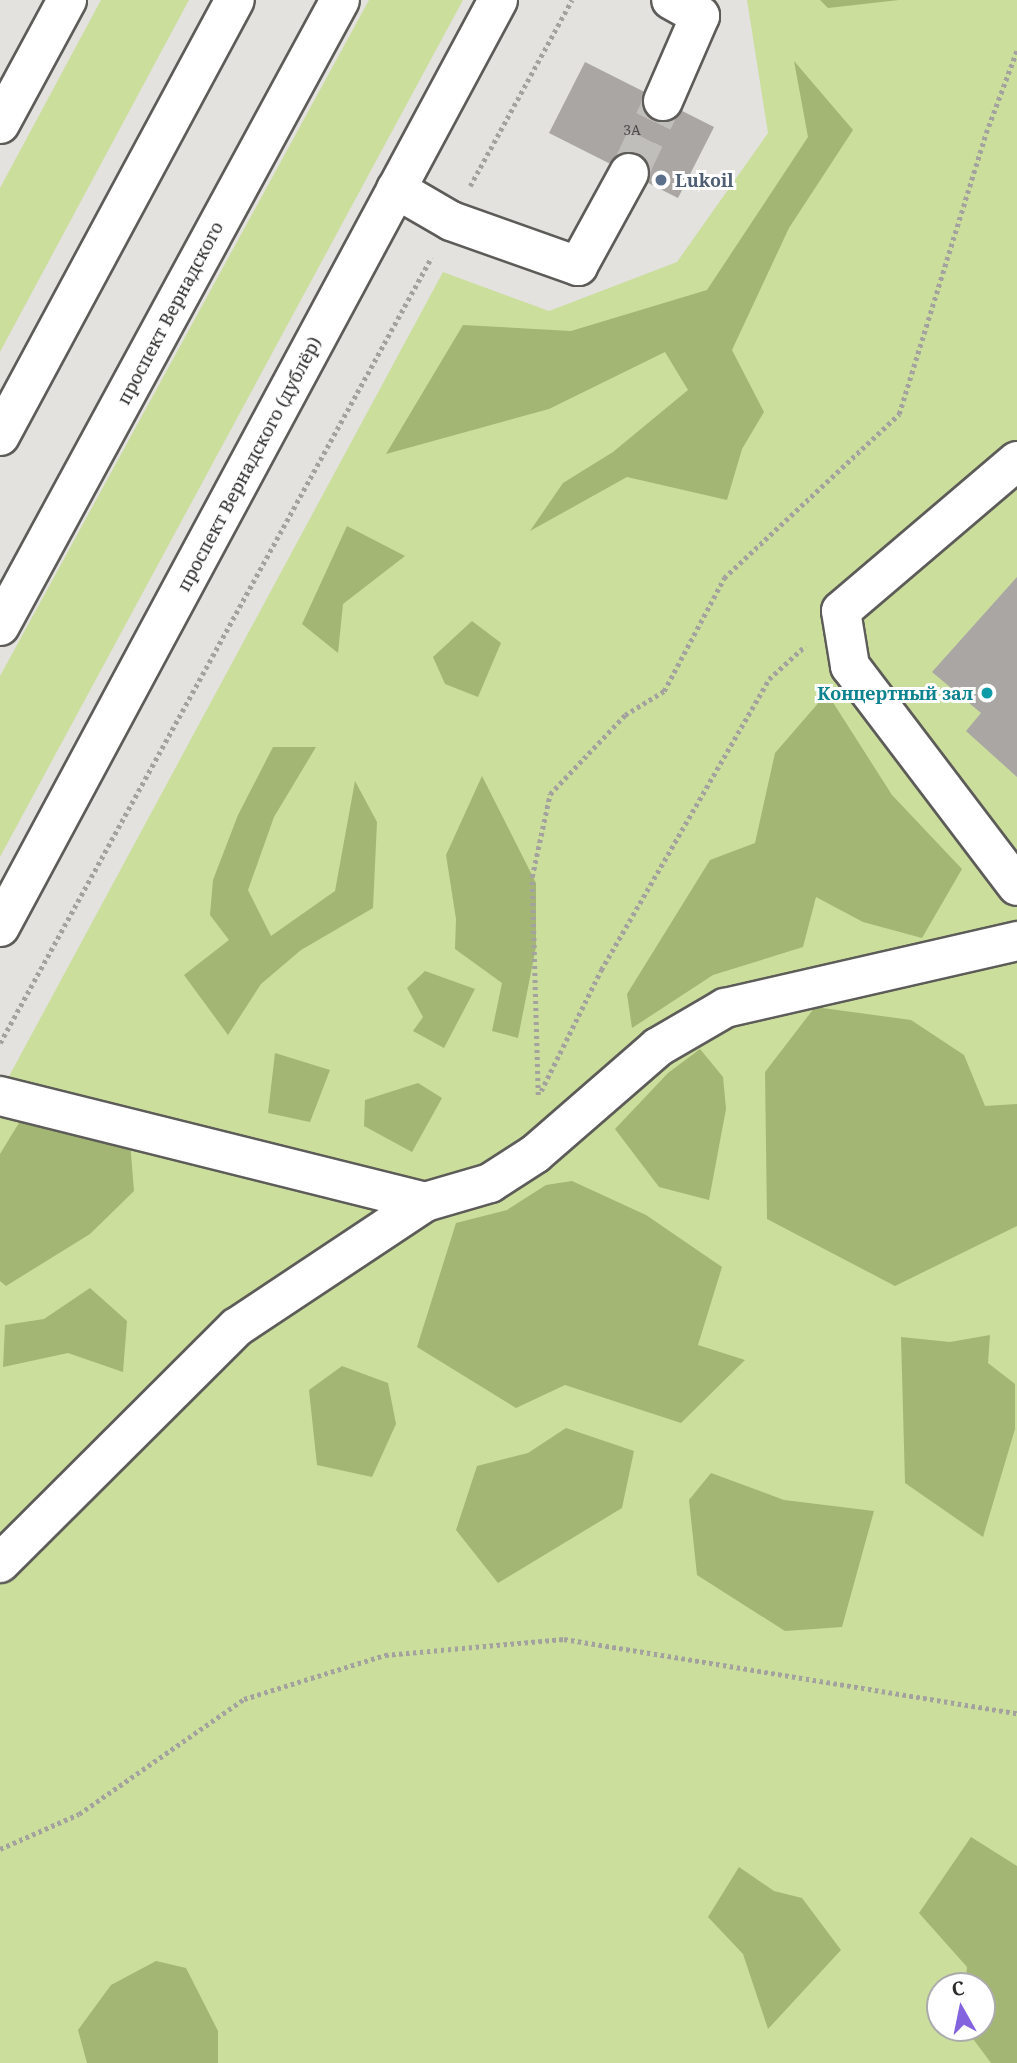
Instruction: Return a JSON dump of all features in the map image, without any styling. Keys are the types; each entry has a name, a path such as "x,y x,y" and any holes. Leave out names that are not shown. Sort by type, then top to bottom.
{"main road":[{"path":"0,124 67,0"},
{"path":"0,436 235,0"},
{"name":"проспект Вернадского","path":"0,626 340,0"},
{"name":"проспект Вернадского (дублёр)","path":"0,928 498,0"},
{"path":"663,101 701,16 671,0"},
{"path":"396,189 451,221 578,266 629,173"},
{"path":"1017,461 841,611 850,666 1017,887"},
{"path":"0,1563 237,1327 425,1202 491,1183 535,1154 658,1046 725,1008 1017,941"},
{"path":"0,1096 425,1202"}],"path":[{"path":"0,1043 572,0"},
{"path":"538,1096 532,877 550,794 625,715 664,691 724,578 899,414 986,134 1017,50"},
{"path":"532,1107 601,970 769,679 841,611"},
{"path":"0,1849 79,1814 244,1699 385,1655 564,1639 1017,1713"}],"green space":[{"path":"101,0 189,0 0,352 0,188"},
{"path":"369,0 463,0 0,857 0,676"},
{"path":"747,0 1017,0 1017,2063 0,2063 0,1093 443,272 549,311 677,262 768,133"},
{"path":"820,0 899,0 828,8"},
{"path":"794,61 853,130 789,228 732,350 764,412 742,449 727,500 627,477 530,531 563,483 613,452 688,390 665,352 549,409 386,454 463,325 571,331 707,290 808,137"},
{"path":"347,526 405,556 343,604 338,653 302,624"},
{"path":"472,621 501,643 478,697 445,684 433,657"},
{"path":"827,693 892,795 962,869 922,938 863,922 816,897 803,947 713,975 632,1028 627,994 710,860 755,843 775,753"},
{"path":"273,747 316,747 274,817 248,890 271,936 335,891 355,781 377,822 373,908 301,950 261,984 228,1035 184,975 229,940 210,915 213,880 238,815"},
{"path":"482,776 536,883 536,947 518,1038 492,1031 502,983 455,949 456,919 446,855"},
{"path":"425,971 475,989 444,1048 413,1031 423,1017 407,988"},
{"path":"815,1007 911,1020 964,1055 985,1106 1017,1104 1017,1226 895,1286 767,1219 765,1072"},
{"path":"700,1049 723,1077 726,1109 709,1200 659,1187 615,1129 668,1073"},
{"path":"275,1053 330,1070 310,1122 268,1113"},
{"path":"418,1083 442,1098 412,1152 364,1126 365,1100"},
{"path":"22,1118 129,1130 134,1191 90,1234 6,1286 0,1281 0,1154"},
{"path":"572,1181 646,1215 722,1267 698,1345 745,1360 681,1423 565,1385 516,1408 417,1347 456,1223 507,1210 546,1185"},
{"path":"90,1288 127,1321 123,1372 68,1353 3,1367 5,1325 44,1319"},
{"path":"990,1335 988,1363 1015,1384 1015,1429 983,1537 905,1483 901,1337 950,1342"},
{"path":"342,1366 388,1383 396,1424 372,1477 317,1465 309,1390"},
{"path":"566,1428 634,1451 622,1508 498,1583 456,1530 477,1466 528,1453"},
{"path":"711,1473 784,1500 874,1511 842,1627 785,1631 697,1575 689,1500"},
{"path":"971,1837 1017,1866 1017,2063 991,2063 975,2042 996,2042 996,1972 966,1972 967,1967 919,1913"},
{"path":"739,1867 774,1891 802,1898 841,1950 768,2029 743,1954 708,1917"},
{"path":"156,1961 186,1968 218,2031 218,2063 87,2063 78,2030 111,1985"}],"building":[{"path":"585,62 714,127 678,198 549,133"},
{"name":"Концертный зал","path":"1017,577 1017,777 966,731 981,713 932,672"}],"tunnel":[{"path":"629,173 663,101"}],"place":[{"name":"Lukoil","path":"661,180"},
{"name":"Концертный зал","path":"987,693"}]}
